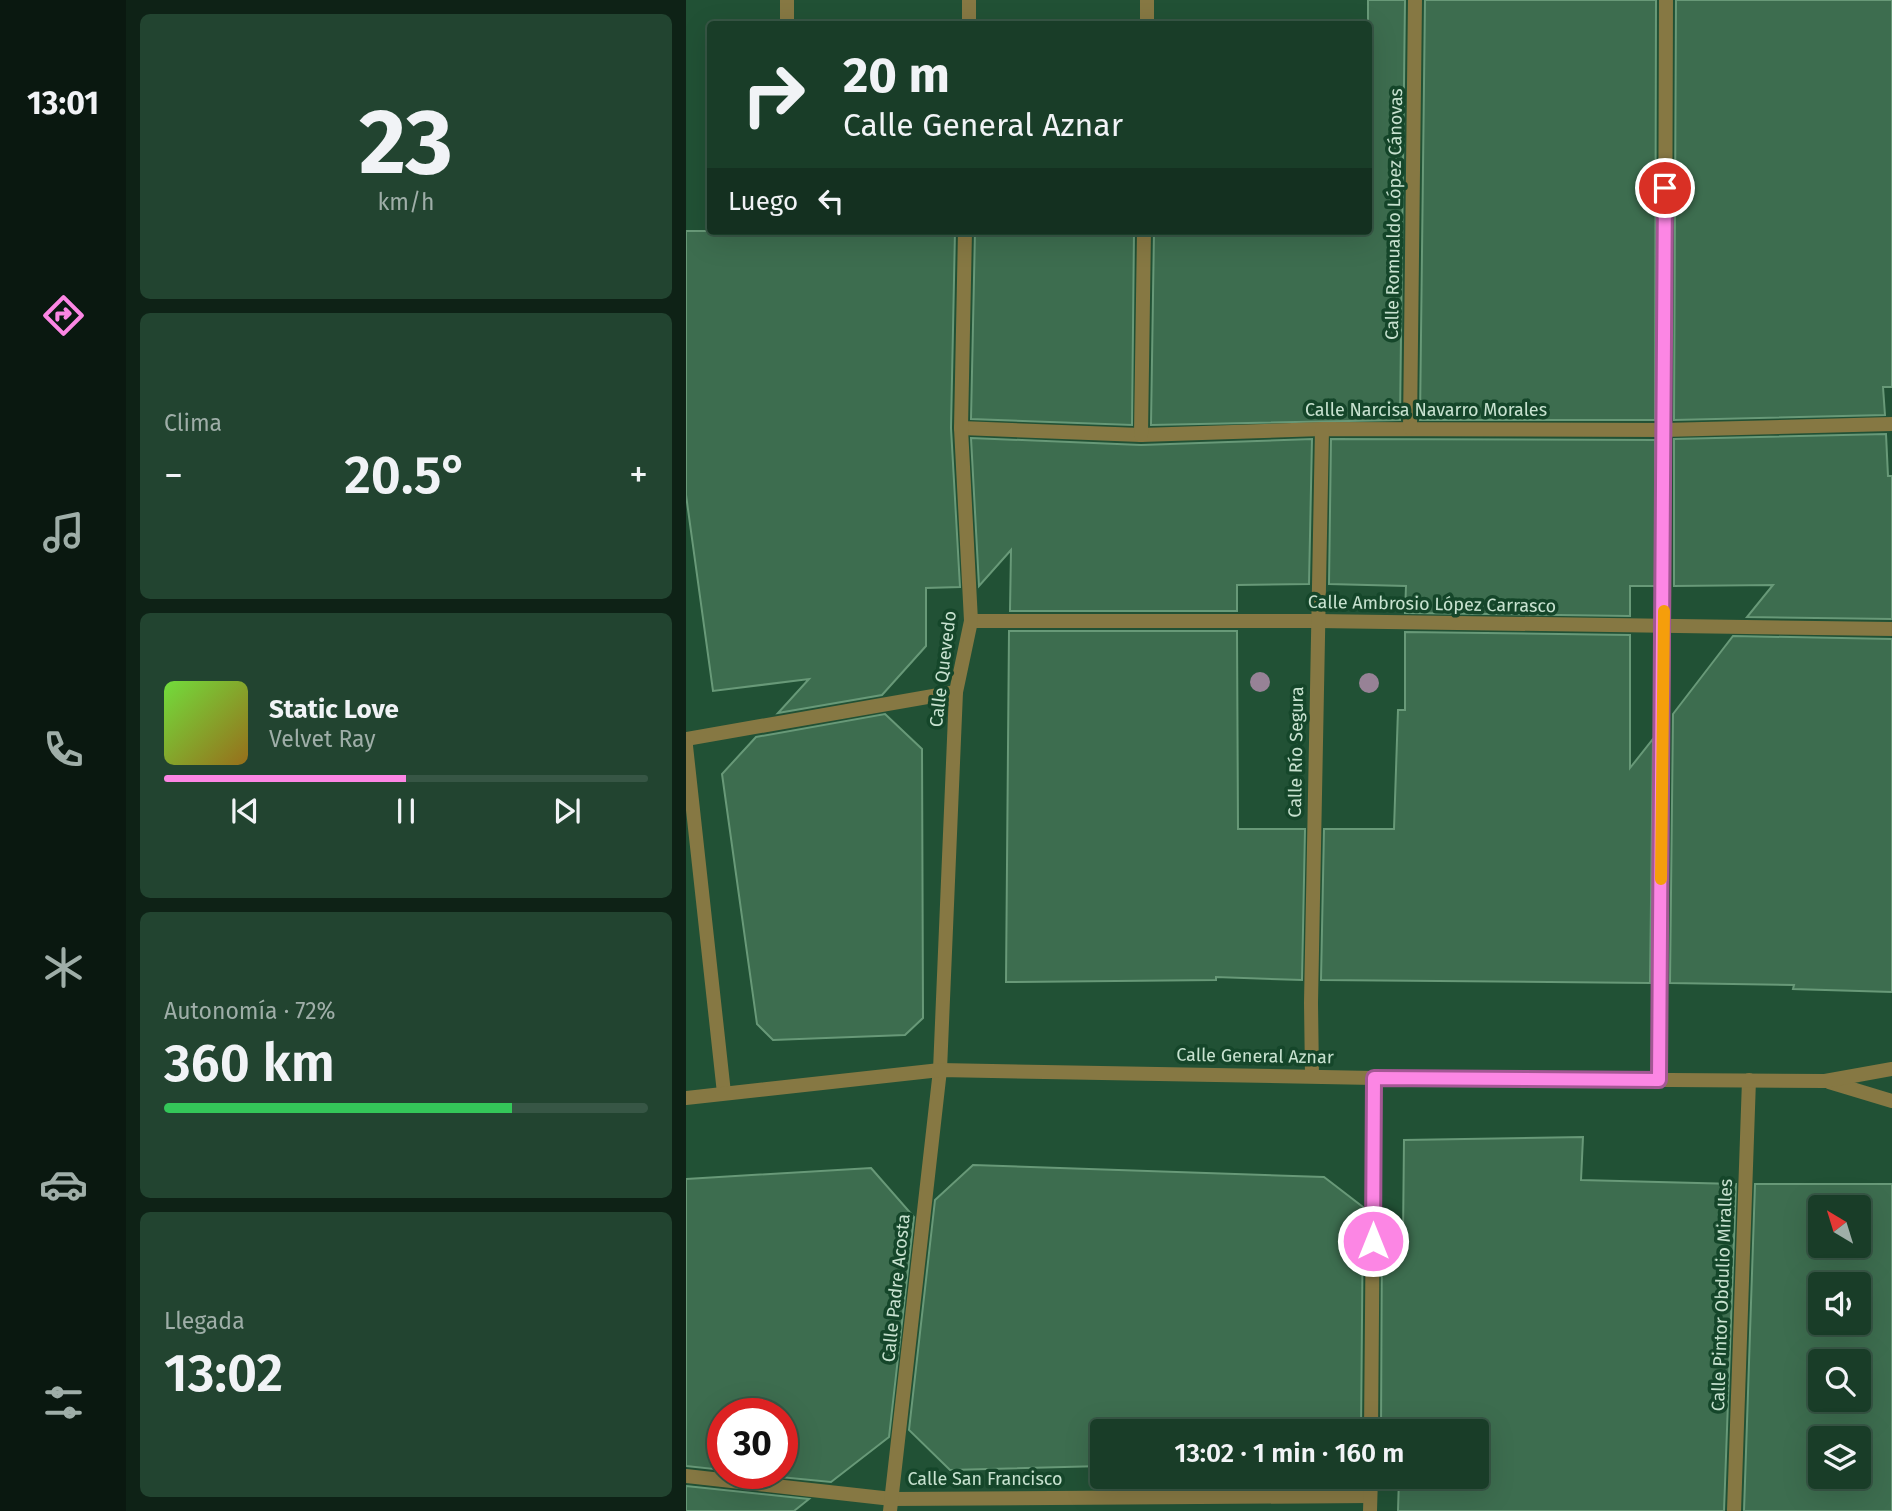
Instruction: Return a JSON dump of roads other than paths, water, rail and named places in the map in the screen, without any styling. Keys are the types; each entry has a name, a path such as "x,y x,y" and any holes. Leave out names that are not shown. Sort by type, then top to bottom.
{"street":[{"path":"787,0 787,21"},
{"path":"969,0 969,21"},
{"path":"1147,0 1147,21"},
{"name":"Calle Romualdo López Cánovas","path":"1410,428 1415,0"},
{"path":"1659,1080 1666,0"},
{"name":"Calle Quevedo","path":"940,1070 956,692 971,621 961,428 965,235"},
{"path":"1141,435 1144,235"},
{"name":"Calle Narcisa Navarro Morales","path":"961,428 1141,435 1322,429 1664,430 1892,424"},
{"name":"Calle Río Segura","path":"1312,1076 1311,1003 1322,429"},
{"name":"Calle Ambrosio López Carrasco","path":"971,621 1318,621 1892,629"},
{"path":"686,739 956,692"},
{"path":"686,746 724,1093"},
{"name":"Calle General Aznar","path":"686,1098 940,1070 1374,1078 1825,1081 1892,1069"},
{"name":"Calle Padre Acosta","path":"891,1505 940,1070"},
{"path":"1371,1419 1374,1078"},
{"name":"Calle Pintor Obdulio Miralles","path":"1734,1511 1749,1080"},
{"name":"Calle General Aznar","path":"1825,1081 1892,1101"},
{"name":"Calle San Francisco","path":"686,1476 891,1505 1370,1496"},
{"path":"1370,1489 1370,1511"}]}
